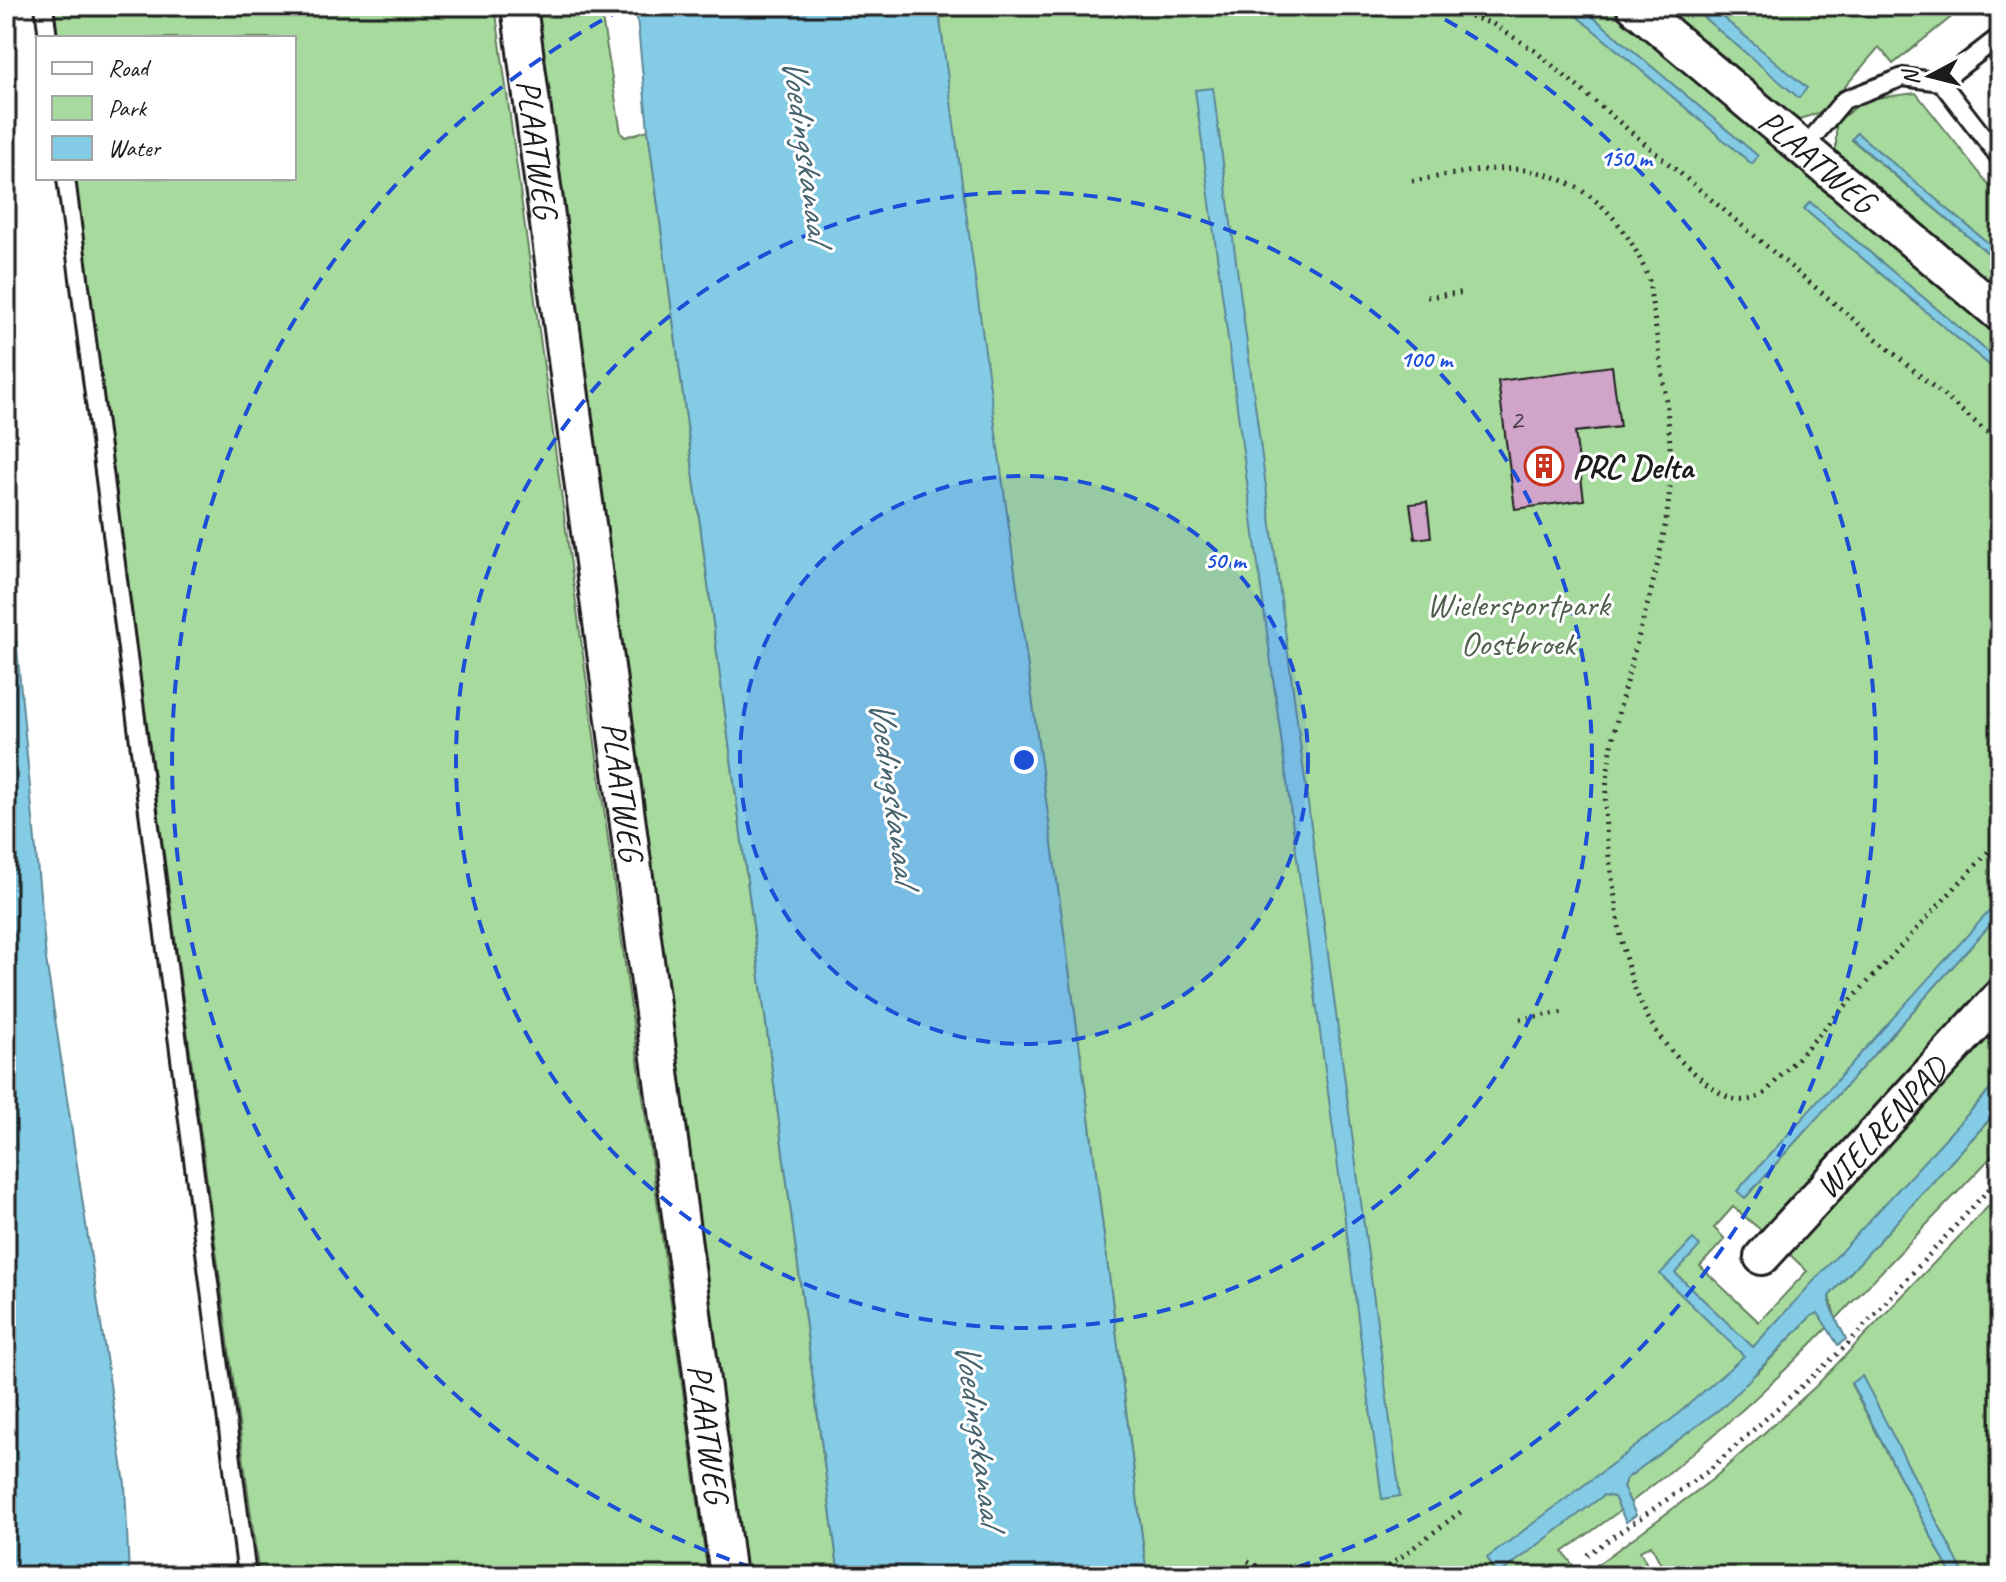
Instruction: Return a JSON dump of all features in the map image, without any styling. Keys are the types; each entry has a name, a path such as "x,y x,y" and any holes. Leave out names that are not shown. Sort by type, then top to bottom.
{"street":[{"name":"PLAATWEG","path":"519,6 728,1576"},
{"name":"PLAATWEG","path":"1634,6 2000,314"},
{"name":"WIELRENPAD","path":"1762,1257 2000,997"}],"lane":[{"path":"44,6 48,36"},
{"path":"1941,82 2000,36"},
{"path":"1803,149 1844,100 1903,77 1941,82 2000,158"},
{"path":"66,180 247,1576"}],"path":[{"path":"1440,6 1493,24 1535,51 2000,443"},
{"path":"1412,181 1497,169 1555,176 1587,192 1609,210 1640,255 1649,281 1669,450 1669,494 1611,747 1605,821 1628,975 1656,1031 1680,1061 1728,1098 1745,1102 1765,1093 2000,839"},
{"path":"1427,297 1466,292"},
{"path":"1520,1019 1564,1012"},
{"path":"1587,1555 1708,1471 1845,1347 2000,1177"},
{"path":"1376,1576 1463,1510"},
{"path":"1248,1561 1274,1576"}],"green space":[{"path":"52,6 495,6 708,1576 259,1576 75,180 296,180 296,36 56,36"},
{"path":"534,6 600,6 621,133 625,137 648,130 839,1576 745,1576"},
{"name":"Wielersportpark Oostbroek","path":"947,6 1565,6 1752,163 1757,156 1580,6 1615,6 2000,332 2000,362 1810,202 1804,209 2000,374 2000,906 1745,1198 2000,914 2000,978 1767,1235 1733,1207 1714,1228 1725,1239 1700,1266 1759,1322 1807,1271 1785,1250 2000,1012 2000,1079 1753,1348 1674,1272 1666,1280 1745,1356 1604,1495 1614,1497 1621,1510 1563,1552 1581,1576 1147,1576 1086,1094 953,136 940,18 949,16"},
{"path":"1653,6 1690,6 1799,97 1806,88 1709,6 1965,6 1893,64 1879,47 1824,111 1791,122"},
{"path":"1916,93 2000,199 2000,253 1857,133 1852,140 2000,263 2000,299 1836,160 1836,122 1867,99"},
{"path":"2000,1108 2000,1148 1836,1319 1829,1296"},
{"path":"2000,1194 2000,1576 1965,1576 1862,1377 1851,1384 1952,1576 1667,1576 1651,1545 1640,1551 1653,1576 1582,1576 1713,1479 1815,1387"},
{"path":"1818,1313 1828,1327 1805,1351 1708,1440 1630,1503 1623,1487 1626,1479 1759,1371 1811,1316"}],"water":[{"name":"Voedingskanaal","path":"636,6 938,6 1086,1094 1147,1576 839,1576 648,130"},
{"path":"1565,6 1580,6 1758,156 1752,164"},
{"path":"1690,6 1709,6 1807,88 1799,98"},
{"path":"1213,88 1400,1496 1382,1499 1195,90"},
{"path":"1857,133 2000,253 2000,263 1852,139"},
{"path":"1810,202 2000,362 2000,374 1804,209"},
{"path":"6,531 46,959 125,1484 129,1576 6,1576"},
{"path":"2000,899 2000,914 1745,1198 1737,1191"},
{"path":"2000,1079 2000,1108 1829,1296 1830,1306 1846,1339 1838,1345 1818,1313 1811,1316 1725,1405 1626,1479 1623,1487 1636,1515 1626,1522 1614,1497 1604,1495 1498,1575 1487,1558 1672,1419 1744,1356 1660,1274 1693,1239 1700,1246 1675,1273 1753,1347"},
{"path":"1862,1376 1965,1576 1952,1576 1851,1383"}],"building":[{"name":"PRC Delta","path":"1612,366 1620,427 1575,432 1584,500 1515,509 1498,381"},
{"path":"1427,502 1431,537 1415,539 1410,504"}],"place":[{"name":"PRC Delta","path":"1544,466"}]}
